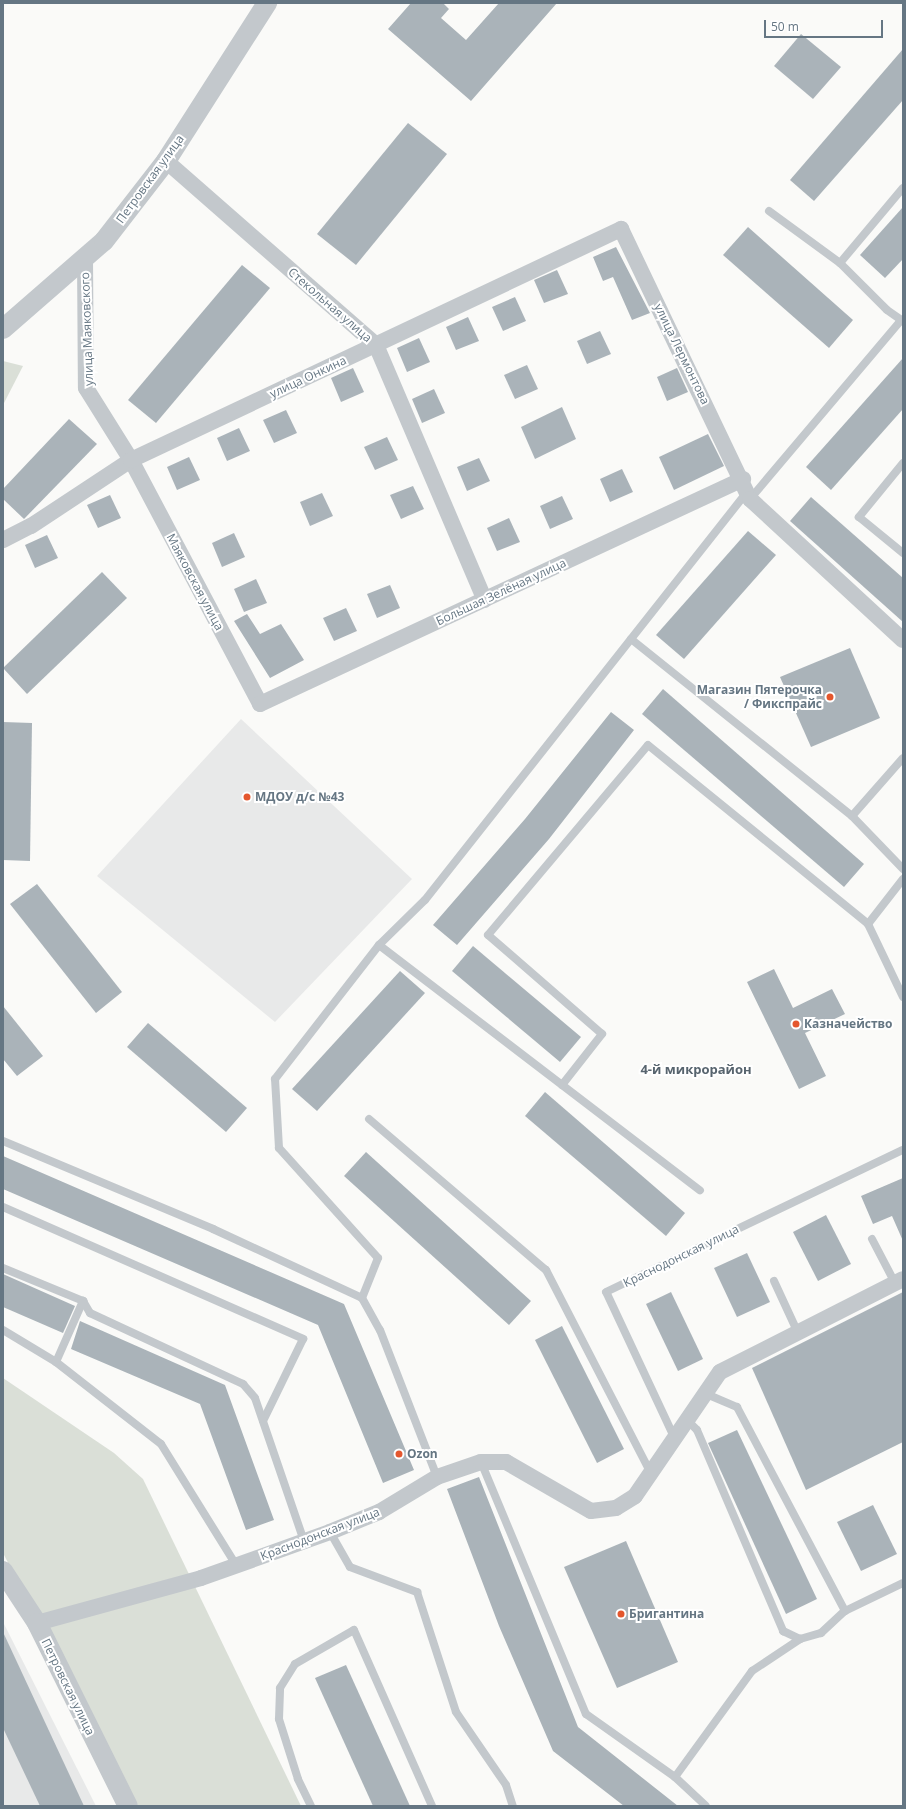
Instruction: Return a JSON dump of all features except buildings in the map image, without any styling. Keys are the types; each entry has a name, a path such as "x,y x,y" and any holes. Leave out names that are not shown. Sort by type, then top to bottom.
{"street":[{"name":"Петровская улица","path":"3,329 104,241 166,161 267,3"},
{"name":"Стекольная улица","path":"166,161 376,345 485,600"},
{"name":"улица Онкина","path":"3,540 31,526 131,460 621,229"},
{"name":"улица Лермонтова","path":"621,229 747,490"},
{"name":"улица Маяковского","path":"85,258 86,388 131,460"},
{"name":"Маяковская улица","path":"131,460 260,704"},
{"name":"Большая Зелёная улица","path":"260,704 485,600 747,490"},
{"path":"747,490 903,640"},
{"name":"Краснодонская улица","path":"37,1623 236,1565 330,1532 379,1512 437,1478 481,1462 506,1462 591,1511 616,1508 635,1496 675,1440 703,1392 720,1372 899,1281"},
{"name":"Петровская улица","path":"3,1571 37,1623 128,1806"}],"lane":[{"path":"840,263 903,188"},
{"path":"362,1298 378,1258 278,1148 275,1079 379,945 425,900 747,490 902,320 887,310 840,263 769,211"},
{"path":"903,463 859,517 903,553"},
{"path":"631,639 852,816 903,869"},
{"path":"562,1085 602,1034 488,935 648,745 868,924 903,997"},
{"path":"852,816 903,758"},
{"path":"868,924 903,879"},
{"path":"379,945 700,1190"},
{"path":"369,1119 546,1270 651,1474"},
{"path":"3,1141 212,1229 362,1298 380,1330 437,1478"},
{"name":"Краснодонская улица","path":"675,1440 606,1292 903,1150"},
{"path":"3,1207 303,1339 263,1422"},
{"path":"872,1239 899,1281"},
{"path":"3,1268 83,1301 90,1313 244,1384 255,1398 304,1541"},
{"path":"774,1281 798,1332"},
{"path":"56,1362 83,1301"},
{"path":"3,1330 56,1362 161,1444 236,1565"},
{"path":"703,1392 737,1407 845,1611"},
{"path":"687,1420 697,1430 783,1631 800,1639"},
{"path":"481,1462 586,1714 675,1777 706,1806"},
{"path":"330,1532 350,1567 417,1592 456,1712 506,1785 513,1806"},
{"path":"675,1777 752,1671 800,1639 821,1633 845,1611 903,1583"},
{"path":"311,1806 298,1779 279,1719 280,1688 295,1664 354,1630 432,1806"}],"shaded area":[{"path":"3,361 23,366 3,405"},
{"name":"МДОУ д/с №43","path":"241,719 412,879 275,1022 97,876"},
{"path":"3,1378 114,1453 143,1479 301,1806 133,1806 3,1553"},
{"path":"3,1622 96,1806 3,1806"}],"place":[{"name":"Магазин Пятерочка / Фикспрайс","path":"830,697"},
{"name":"МДОУ д/с №43","path":"247,797"},
{"name":"Казначейство","path":"796,1024"},
{"name":"Ozon","path":"399,1454"},
{"name":"Бригантина","path":"621,1614"}],"district":[{"name":"4-й микрорайон","path":"696,1069"}]}
